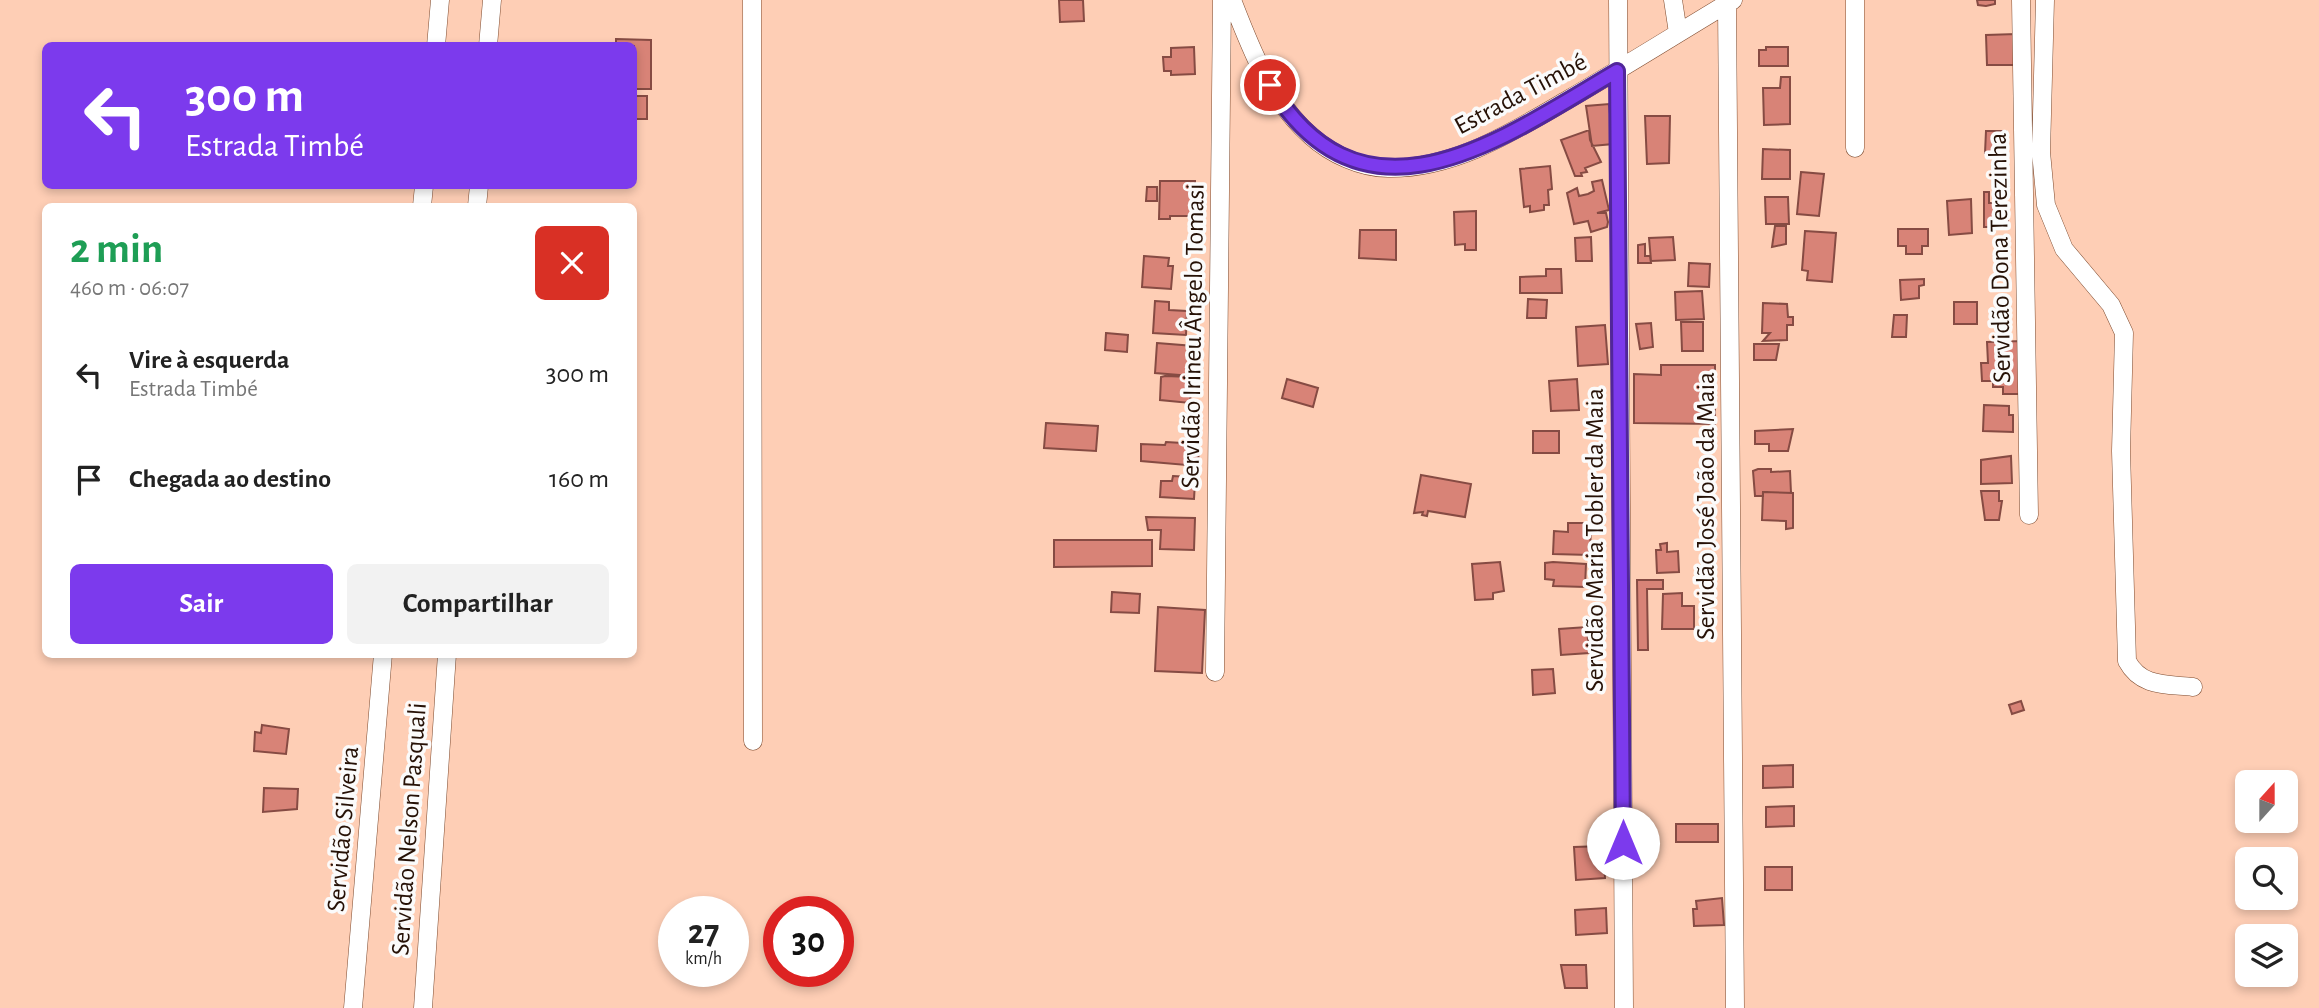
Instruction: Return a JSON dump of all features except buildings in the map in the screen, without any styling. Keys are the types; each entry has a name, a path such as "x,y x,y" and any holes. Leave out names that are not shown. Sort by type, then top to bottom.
{"street":[{"path":"436,42 440,0"},
{"path":"488,42 492,0"},
{"path":"752,0 754,741"},
{"name":"Servidão Irineu Ângelo Tomasi","path":"1215,672 1222,0"},
{"name":"Estrada Timbé","path":"1231,0 1258,66 1281,104 1311,137 1350,161 1387,168 1425,164 1474,151 1617,71 1730,2"},
{"name":"Servidão Maria Tobler da Maia","path":"1618,0 1624,1008"},
{"path":"1673,0 1678,33"},
{"path":"1855,0 1855,148"},
{"name":"Servidão Dona Terezinha","path":"2021,0 2029,515"},
{"path":"2045,0 2041,152 2046,205 2064,249 2111,305 2124,333 2120,451 2127,661 2134,675 2145,682 2193,687"},
{"name":"Servidão José João da Maia","path":"1730,2 1735,1008"},
{"name":"Servidão Silveira","path":"353,1008 383,658"},
{"name":"Servidão Nelson Pasquali","path":"423,1008 447,658"}],"route":[{"path":"1270,85 1281,104 1311,137 1350,161 1387,168 1425,164 1474,151 1617,71 1623,843"}]}
